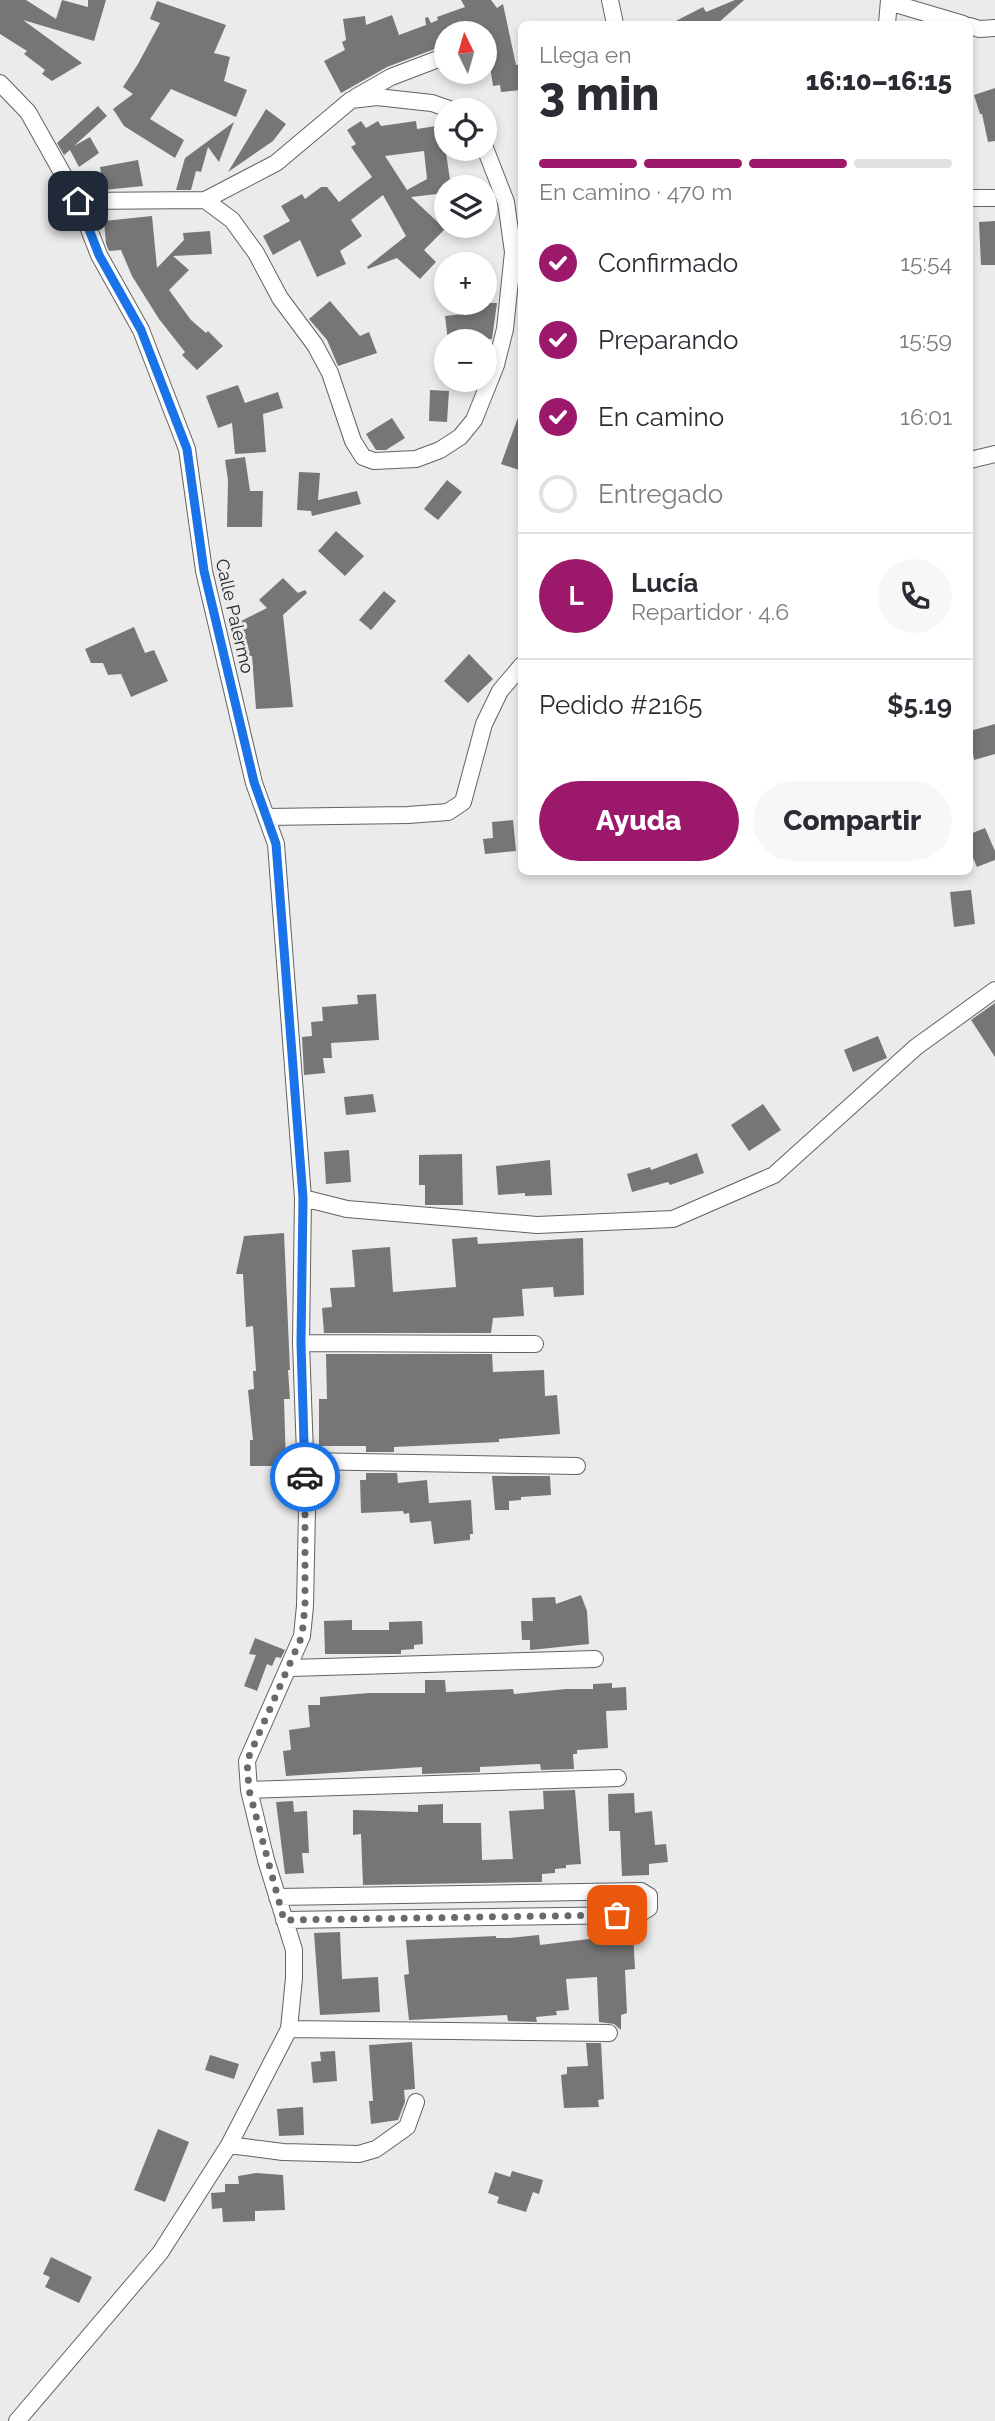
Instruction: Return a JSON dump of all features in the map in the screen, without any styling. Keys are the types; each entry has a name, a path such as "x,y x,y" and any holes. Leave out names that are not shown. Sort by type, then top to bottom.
{"street":[{"path":"610,0 614,21"},
{"path":"887,21 889,1 953,21"},
{"path":"973,26 995,28"},
{"path":"78,201 205,200 276,163 351,100 391,77 434,61"},
{"name":"Calle Palermo","path":"0,83 29,112 78,201 99,255 141,330 187,449 204,571 254,782 276,844 303,1198 301,1343 307,1510 305,1606 302,1636 247,1761 249,1790 294,1950 289,2029"},
{"path":"351,100 377,97 434,104"},
{"path":"205,200 232,220 256,253 280,298 315,345 334,383 353,441 363,457 374,461 416,459 440,450 460,437 474,420 496,365 505,328 513,253 506,202 490,161"},
{"path":"973,198 995,198"},
{"path":"973,459 995,454"},
{"path":"266,817 448,812 463,803 484,724 500,691 518,670"},
{"path":"303,1198 347,1209 537,1225 673,1219 774,1175 916,1047 995,990"},
{"path":"301,1343 535,1344"},
{"path":"304,1461 577,1466"},
{"path":"290,1668 594,1659"},
{"path":"249,1790 618,1778"},
{"path":"277,1897 640,1891 649,1896 649,1908 638,1915 284,1920"},
{"path":"549,1893 551,1915"},
{"path":"409,1895 410,1918"},
{"path":"486,1895 488,1917"},
{"path":"17,2421 160,2253 229,2145 289,2029 609,2033"},
{"path":"229,2145 284,2152 359,2154 376,2149 407,2127 416,2102"}],"building":[{"path":"0,0 26,0 56,19 62,0 88,7 88,0 106,0 94,41 23,20 82,63 52,81 42,74 45,70 24,54 27,51 0,34"},
{"path":"461,0 491,0 497,8 503,4 518,65 518,90 501,92 500,85 493,86 497,84 497,21 436,21 437,17 465,7"},
{"path":"735,0 744,0 720,21 676,21 703,7 706,12"},
{"path":"157,1 226,25 214,53 230,57 224,81 247,90 236,117 171,89 150,119 184,140 175,158 124,126 113,109 133,94 123,87 160,23 150,19"},
{"path":"392,15 399,35 426,25 425,18 428,17 431,23 434,22 434,49 387,67 341,93 324,61 345,50 342,42 346,40 343,19 365,16 366,25"},
{"path":"995,88 995,141 988,142 982,114 974,95"},
{"path":"98,106 107,116 74,146 90,137 99,153 79,167 70,150 64,155 57,143"},
{"path":"266,109 286,124 273,141 228,172"},
{"path":"361,121 366,128 378,121 381,126 416,121 417,129 434,126 434,161 447,161 449,175 434,175 434,194 411,197 434,219 436,238 424,250 434,260 434,264 420,279 397,258 368,269 367,267 406,236 383,195 351,220 362,236 340,251 346,264 317,277 300,240 273,255 263,236 290,221 281,206 302,194 305,199 321,187 327,187 339,202 372,177 351,147 356,144 347,130","holes":["424,151 427,179 407,190 385,156"]},
{"path":"234,122 219,162 208,147 201,172 196,171 191,190 176,190 185,158"},
{"path":"138,160 143,186 104,190 100,167"},
{"path":"152,216 157,268 184,240 183,233 210,231 212,254 173,256 189,270 169,290 191,320 206,333 208,331 223,346 197,370 182,355 185,352 159,319 132,276 121,250 109,251 106,244 104,221"},
{"path":"995,221 995,265 981,265 979,222"},
{"path":"330,301 360,336 369,332 377,353 338,366 327,340 309,319"},
{"path":"495,315 493,329 447,329 445,316"},
{"path":"238,385 245,403 278,392 283,408 263,414 266,452 235,454 232,423 218,428 206,396"},
{"path":"430,390 449,392 447,422 429,421"},
{"path":"518,417 518,470 501,464"},
{"path":"392,418 405,438 386,450 376,450 366,434"},
{"path":"245,457 250,491 263,491 262,527 227,527 228,480 225,460"},
{"path":"299,472 320,473 318,500 357,491 361,504 312,516 311,511 297,510"},
{"path":"447,480 462,492 438,520 424,509"},
{"path":"336,531 364,556 345,576 318,551"},
{"path":"283,578 298,593 305,590 307,593 283,615 293,707 256,709 252,656 246,656 241,621 267,608 259,600"},
{"path":"384,591 396,601 371,630 359,620"},
{"path":"134,627 145,653 154,650 168,681 131,697 121,674 108,675 103,663 91,663 85,649"},
{"path":"469,654 493,679 468,703 444,681"},
{"path":"995,724 995,754 974,760 973,730"},
{"path":"513,820 516,851 485,854 483,839 493,838 492,822"},
{"path":"985,828 995,851 995,860 977,867 973,858 973,833"},
{"path":"971,890 975,924 954,927 950,892"},
{"path":"376,994 379,1040 331,1043 332,1058 323,1058 325,1073 304,1075 302,1037 312,1036 311,1022 323,1021 322,1007 358,1004 357,995"},
{"path":"995,1003 995,1057 971,1020"},
{"path":"878,1036 887,1058 853,1072 844,1050"},
{"path":"373,1094 376,1112 346,1115 344,1097"},
{"path":"763,1104 781,1130 749,1151 731,1125"},
{"path":"349,1150 351,1182 326,1184 324,1152"},
{"path":"697,1153 704,1173 670,1185 668,1182 632,1192 627,1174 650,1167 651,1170"},
{"path":"462,1154 463,1205 425,1205 425,1185 419,1185 419,1155"},
{"path":"550,1160 552,1195 498,1195 496,1166"},
{"path":"284,1233 290,1370 290,1399 284,1399 286,1466 250,1466 250,1440 253,1440 248,1390 254,1389 253,1371 256,1371 253,1326 246,1327 243,1274 236,1274 244,1236"},
{"path":"477,1237 478,1244 583,1238 584,1295 554,1297 553,1287 522,1289 524,1316 493,1318 491,1333 324,1333 322,1308 332,1307 330,1288 355,1287 352,1250 390,1247 393,1292 456,1287 452,1239"},
{"path":"326,1354 492,1354 493,1372 544,1370 545,1396 557,1395 560,1434 499,1439 499,1442 394,1447 394,1452 366,1452 366,1446 319,1446 319,1399 327,1399"},
{"path":"366,1473 397,1473 398,1483 427,1480 429,1503 471,1500 473,1534 470,1534 470,1540 434,1544 431,1521 410,1523 409,1513 404,1514 403,1511 361,1513 360,1480 366,1480"},
{"path":"492,1476 550,1476 551,1495 521,1497 521,1500 509,1501 509,1510 495,1510"},
{"path":"581,1595 587,1611 589,1644 530,1650 530,1640 522,1640 521,1621 533,1621 532,1598 555,1597 556,1604"},
{"path":"352,1620 352,1630 389,1630 389,1622 422,1621 423,1644 414,1645 414,1649 401,1650 401,1654 325,1654 324,1621"},
{"path":"255,1638 285,1650 281,1658 276,1657 272,1666 267,1664 257,1691 244,1686 256,1655 249,1654"},
{"path":"425,1680 445,1680 446,1692 513,1689 514,1694 593,1689 593,1684 612,1683 612,1688 626,1687 627,1710 606,1711 608,1748 577,1750 577,1754 573,1754 574,1769 541,1770 540,1764 480,1767 480,1772 422,1774 422,1767 286,1776 283,1751 291,1750 289,1730 310,1727 308,1705 320,1705 320,1697 369,1693 425,1693"},
{"path":"575,1790 581,1864 566,1865 566,1868 555,1869 555,1873 542,1874 542,1882 363,1885 361,1834 353,1835 353,1810 418,1812 418,1805 443,1804 443,1823 481,1823 482,1860 513,1859 509,1811 544,1809 543,1791"},
{"path":"634,1793 635,1813 652,1811 655,1845 666,1844 668,1862 649,1864 649,1875 622,1876 620,1831 609,1831 608,1794"},
{"path":"293,1801 294,1812 307,1811 309,1853 302,1853 304,1873 285,1874 276,1802"},
{"path":"340,1932 342,1979 378,1977 380,2012 320,2015 314,1933"},
{"path":"633,1932 635,1969 625,1970 627,2013 621,2015 621,2030 614,2024 599,2022 597,1977 566,1979 569,2010 556,2011 557,2015 536,2017 537,2022 508,2021 507,2015 409,2020 404,1975 409,1974 406,1940 539,1935 540,1945 589,1939 589,1936"},
{"path":"412,2042 415,2089 404,2090 405,2102 398,2120 371,2124 369,2101 373,2101 369,2045"},
{"path":"586,2043 601,2043 604,2099 598,2100 599,2107 564,2108 561,2075 567,2074 567,2067 588,2066"},
{"path":"335,2051 337,2081 313,2083 311,2062 321,2061 320,2052"},
{"path":"210,2055 239,2064 234,2079 205,2070"},
{"path":"303,2107 304,2135 279,2136 277,2109"},
{"path":"158,2129 189,2142 165,2202 134,2190"},
{"path":"512,2171 543,2180 539,2194 533,2192 526,2212 497,2203 499,2197 488,2193 495,2172 510,2177"},
{"path":"256,2173 283,2175 285,2210 255,2211 255,2221 223,2222 222,2208 212,2209 211,2193 225,2192 225,2184 239,2184 238,2176"},
{"path":"51,2257 92,2277 79,2303 45,2287 50,2277 43,2274"}],"way so far":[{"path":"305,1477 307,1510 302,1636 247,1761 249,1790 284,1920 617,1915"}],"route":[{"path":"78,201 99,255 141,330 187,449 204,571 254,782 276,844 303,1198 301,1343 305,1477"}]}
